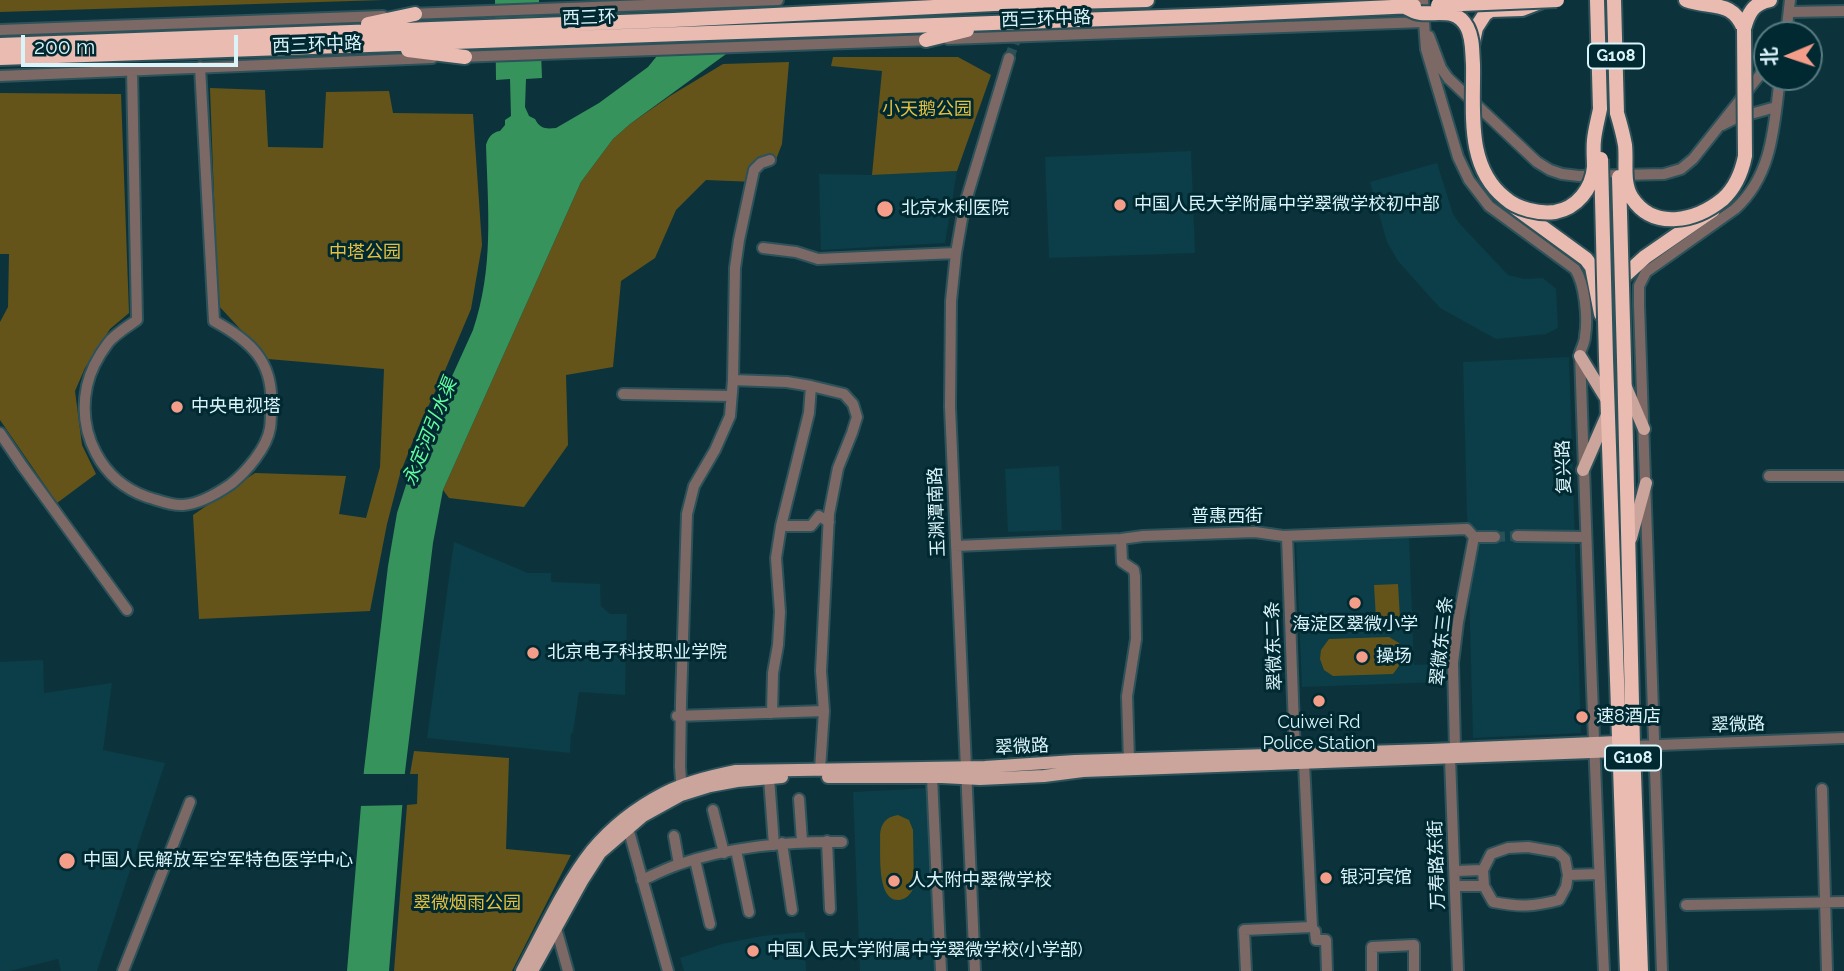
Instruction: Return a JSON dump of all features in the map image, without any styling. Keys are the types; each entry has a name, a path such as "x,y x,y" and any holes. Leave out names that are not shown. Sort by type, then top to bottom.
{"highway":[{"path":"956,0 994,5"},
{"name":"西三环","path":"544,39 777,8 1147,0"},
{"name":"西三环","path":"0,58 19,50 333,31 495,33 544,39 1219,15 1404,3 1557,0"},
{"name":"G108","path":"1597,0 1605,340 1623,746 1627,971"},
{"name":"G108","path":"1614,0 1629,545 1623,746 1641,971"},
{"path":"1686,0 1728,4 1737,11 1744,29"},
{"path":"1622,278 1645,257 1710,214 1740,174 1745,156 1744,29 1753,8 1760,2 1770,0"},
{"path":"1472,46 1480,20 1491,10 1522,9 1543,1"},
{"path":"1404,3 1418,13 1453,13 1467,26 1472,46 1475,138 1479,161 1494,188 1586,259 1592,267 1605,340"},
{"path":"333,31 415,14"},
{"path":"926,40 992,23"},
{"name":"西三环","path":"0,45 19,50 358,45 495,33"},
{"path":"358,45 465,57"},
{"path":"1513,205 1549,212 1564,209 1580,199 1594,170 1594,140 1600,109"},
{"path":"1617,113 1625,146 1627,185 1632,199 1644,211 1660,219 1680,220 1724,198"}],"main road":[{"path":"1580,356 1608,405 1583,470"},
{"path":"1625,383 1644,429"},
{"path":"1629,545 1646,483"},
{"name":"翠微路","path":"532,971 600,853 680,789 708,777 736,771 820,768 1044,776 1083,771 1300,759 1623,746"},
{"name":"翠微路","path":"522,971 574,876 593,850 615,826 664,793 769,778 932,777 1129,760 1300,759"}],"street":[{"path":"1367,0 1368,24"},
{"path":"1423,0 1424,22 1436,58 1448,78 1538,162 1562,174 1579,176 1674,173 1687,165 1753,84"},
{"path":"1787,21 1790,0"},
{"path":"1404,3 1405,23"},
{"name":"西三环中路","path":"0,76 465,57 495,33 543,9 687,4 777,8"},
{"path":"1789,12 1839,7"},
{"name":"西三环中路","path":"0,30 415,14 495,33 635,50 1424,22"},
{"name":"复兴路","path":"1424,22 1426,49 1458,157 1469,180 1489,205 1570,264 1581,277 1585,337 1580,356 1585,537 1604,971"},
{"name":"玉渊潭南路","path":"975,971 950,407 951,301 964,207 1009,58"},
{"path":"132,70 137,320 109,341 87,384 85,408 95,454 115,480 134,492 163,502 183,505 215,495 242,475 256,459 270,431 272,397 267,369 253,348 237,333 214,321 200,67"},
{"path":"1662,971 1639,294 1646,272 1735,209 1757,184 1769,150 1778,91"},
{"path":"1720,126 1736,118 1776,107"},
{"path":"680,789 678,716 687,514 694,486 715,450 730,416 735,268 739,240 754,170 761,163 770,160"},
{"path":"762,247 796,252 817,259 956,253"},
{"path":"733,380 788,382 844,394 853,404 857,417 838,468 829,522 821,671 824,711 820,768"},
{"path":"772,713 773,673 780,612 776,558 780,526 809,413 811,386"},
{"path":"623,394 730,401"},
{"path":"0,433 127,610"},
{"path":"1769,476 1844,476"},
{"path":"780,526 811,526 819,516 829,522"},
{"name":"普惠西街","path":"956,546 1255,532 1287,536 1467,529 1474,537 1495,537"},
{"name":"翠微东二条","path":"1246,971 1244,930 1312,927 1287,536"},
{"path":"1517,536 1585,537"},
{"name":"翠微东三条","path":"1452,753 1453,663 1474,537"},
{"path":"1121,539 1122,562 1134,570 1135,576 1136,639 1127,696 1129,760"},
{"path":"678,716 824,711"},
{"name":"翠微路","path":"1623,746 1844,738"},
{"name":"万寿路东街","path":"1452,753 1458,971"},
{"path":"932,777 941,971"},
{"path":"769,778 778,844 792,910"},
{"path":"1822,789 1827,971"},
{"path":"799,799 802,841"},
{"path":"123,971 190,802"},
{"path":"713,810 724,853"},
{"path":"628,828 668,971"},
{"path":"674,836 679,864"},
{"path":"642,880 679,864 736,850 802,841 842,842"},
{"path":"827,841 830,909"},
{"path":"1528,847 1557,852 1565,859 1568,875 1566,887 1559,900 1516,907 1493,902 1484,886 1483,870 1491,854 1508,848 1528,847"},
{"path":"736,850 749,912"},
{"path":"695,860 710,924"},
{"path":"1455,871 1483,870"},
{"path":"1568,875 1600,874"},
{"path":"1455,886 1484,886"},
{"path":"1686,905 1844,902"},
{"path":"556,928 568,971"},
{"path":"1315,931 1315,940 1325,940 1327,971"},
{"path":"1372,971 1371,947 1414,945 1414,971"}],"shaded area":[{"name":"中国人民大学附属中学翠微学校初中部","path":"1191,151 1195,253 1049,258 1045,157"},
{"path":"1437,163 1453,214 1508,275 1524,279 1543,278 1556,289 1558,328 1546,334 1496,339 1440,308 1398,261 1387,242 1370,182"},
{"name":"北京水利医院","path":"957,171 945,243 821,250 819,174 872,175"},
{"path":"1569,357 1581,733 1473,738 1463,362"},
{"path":"1059,466 1062,530 1008,532 1005,469"},
{"name":"海淀区翠微小学","path":"1409,537 1414,665 1439,664 1440,682 1302,687 1296,541"},
{"name":"北京电子科技职业学院","path":"454,542 528,573 551,573 553,582 600,584 601,606 610,614 627,614 625,695 579,692 570,753 427,738"},
{"name":"中国人民解放军空军特色医学中心","path":"43,660 44,693 112,683 103,750 165,763 97,971 61,971 58,959 0,971 0,662"},
{"name":"人大附中翠微学校","path":"928,788 935,971 860,971 853,792"},
{"name":"中国人民大学附属中学翠微学校(小学部)","path":"805,932 806,971 684,971 680,958 722,944 762,936"}],"green space":[{"path":"0,0 384,0 0,12"},
{"name":"小天鹅公园","path":"833,57 958,57 991,75 957,171 872,175 882,71 831,66"},
{"path":"789,62 782,144 775,162 760,168 756,182 706,180 676,210 655,258 621,281 613,367 566,375 568,445 524,507 449,498 443,490 581,182 613,139 670,96 723,64"},
{"name":"中塔公园","path":"210,88 265,90 268,147 323,148 326,92 389,91 393,113 473,114 482,245 471,309 400,474 370,611 199,619 193,515 255,473 346,476 339,514 366,518 380,467 384,369 268,359 218,305"},
{"path":"0,93 121,94 129,313 110,329 85,368 75,391 82,445 96,474 57,503 0,420 0,322 8,307 9,254 0,254"},
{"path":"1398,584 1400,618 1376,619 1374,585"},
{"name":"操场","path":"1389,637 1399,643 1402,656 1393,674 1333,676 1324,670 1320,659 1321,650 1329,639"},
{"name":"翠微烟雨公园","path":"414,751 509,758 506,849 571,855 512,971 394,971 407,805 417,804 418,774 410,774"},
{"path":"898,815 909,820 913,830 914,886 908,896 898,900 891,898 883,884 880,835 885,821"}],"water":[{"name":"永定河引水渠","path":"495,0 539,0 542,78 526,79 525,107 529,116 541,127 556,128 599,103 648,67 702,0 769,0 733,49 630,124 613,139 581,182 443,490 433,543 405,772 389,971 347,971 364,770 388,566 397,513 414,460 473,330 480,307 488,239 486,145 511,116 510,79 496,80"}],"pier":[{"path":"360,774 408,774 406,805 358,806"}],"tunnel":[{"path":"1009,58 1031,0"},
{"path":"1495,537 1517,536"}],"place":[{"name":"中国人民大学附属中学翠微学校初中部","path":"1120,205"},
{"name":"北京水利医院","path":"885,209"},
{"name":"中央电视塔","path":"177,407"},
{"name":"海淀区翠微小学","path":"1355,603"},
{"name":"北京电子科技职业学院","path":"533,653"},
{"name":"操场","path":"1362,657"},
{"name":"Cuiwei Rd Police Station","path":"1319,701"},
{"name":"速8酒店","path":"1582,717"},
{"name":"中国人民解放军空军特色医学中心","path":"67,861"},
{"name":"银河宾馆","path":"1326,878"},
{"name":"人大附中翠微学校","path":"894,881"},
{"name":"中国人民大学附属中学翠微学校(小学部)","path":"753,951"}]}
